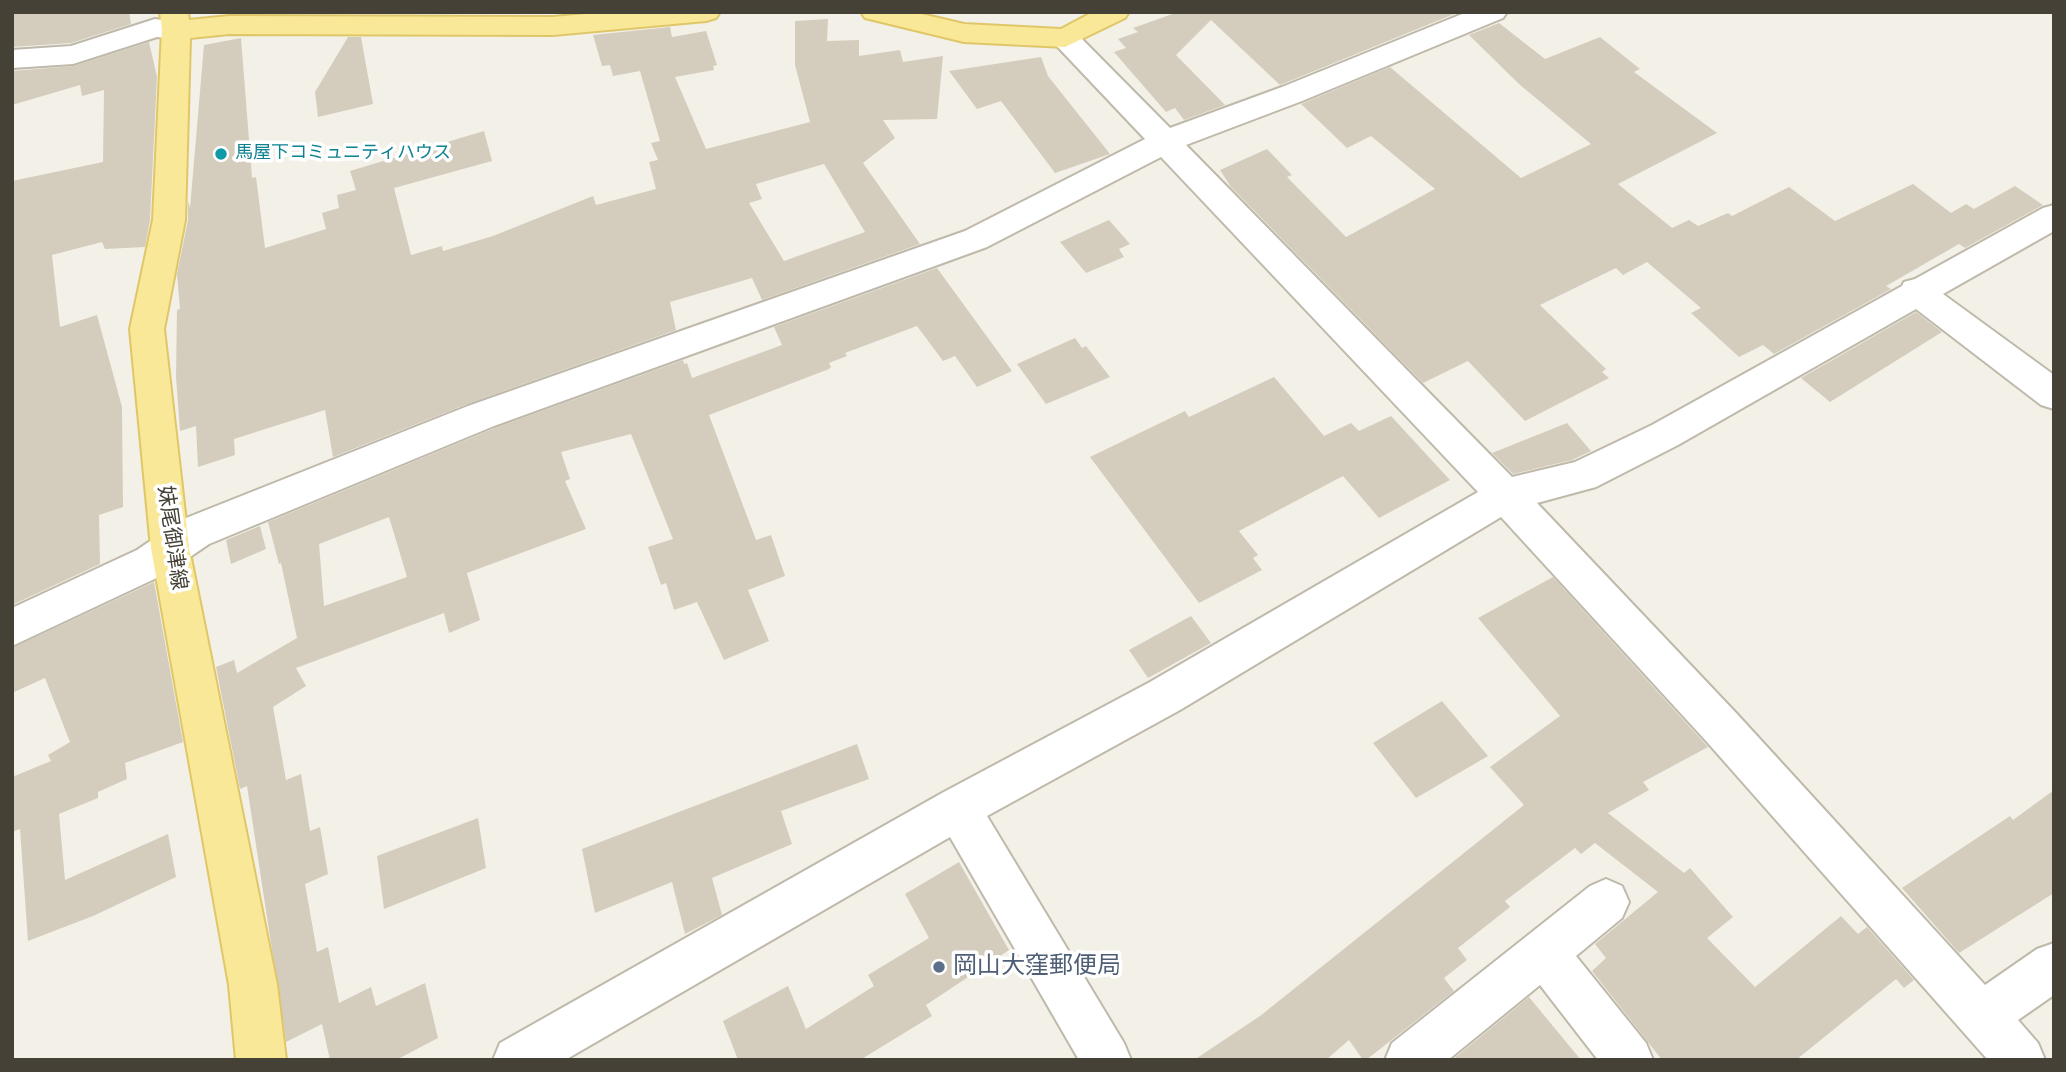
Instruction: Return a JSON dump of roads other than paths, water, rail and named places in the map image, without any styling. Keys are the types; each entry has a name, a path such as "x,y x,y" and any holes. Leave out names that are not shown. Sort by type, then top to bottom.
{"main road":[{"path":"175,21 229,25 585,25 706,12"},
{"path":"875,12 964,33 1065,38 1115,12"},
{"name":"妹尾御津線","path":"175,21 169,220 147,330 170,548 253,985 261,1060"}],"street":[{"path":"12,628 150,562 195,532 481,416 976,239 1164,142 1493,12"},
{"path":"12,60 73,55 175,21"},
{"path":"1065,38 1505,495 1722,728 2021,1060"},
{"path":"517,1060 958,808 1165,696 1505,495 1583,476 1665,435 1916,291 2054,216"},
{"path":"1916,291 2054,395"},
{"path":"958,808 1107,1060"},
{"path":"1409,1060 1606,902"},
{"path":"1543,952 1629,1060"},
{"path":"1982,1016 2054,966"}],"place":[{"name":"馬屋下コミュニティハウス","path":"221,154"},
{"name":"岡山大窪郵便局","path":"939,967"}]}
